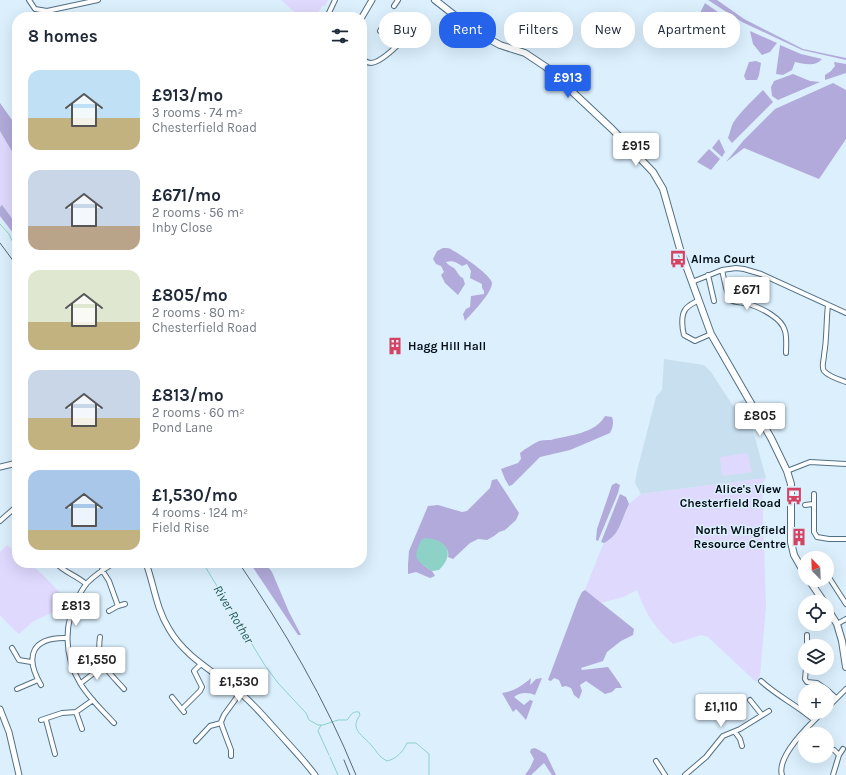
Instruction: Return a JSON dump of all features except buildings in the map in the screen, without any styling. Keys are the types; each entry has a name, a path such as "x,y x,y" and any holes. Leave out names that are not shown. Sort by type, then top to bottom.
{"main road":[{"path":"435,0 465,23 496,42 525,53 533,58 562,81 612,128 653,172 663,189 680,249 711,334 771,438 788,472 791,484 791,542 794,554 798,561"},
{"path":"834,619 842,641 845,665"}],"street":[{"path":"29,0 35,8 47,10 98,0"},
{"path":"330,12 335,0"},
{"path":"365,12 372,0"},
{"path":"394,6 398,0"},
{"path":"367,62 372,63 381,60 394,48"},
{"path":"692,282 722,270 736,268 753,271 846,313"},
{"path":"722,270 728,295 731,300 748,303 761,309 782,324 786,334 786,353"},
{"path":"708,275 714,301"},
{"path":"699,300 686,310 682,330 684,335 695,341 711,334"},
{"path":"828,305 823,367 824,371 839,380 846,382"},
{"path":"788,472 810,462 846,464"},
{"path":"0,467 12,463"},
{"path":"814,494 814,532 817,536 829,539 846,539"},
{"path":"805,505 814,504"},
{"path":"0,521 12,510"},
{"path":"61,568 65,572 86,584"},
{"path":"105,568 86,584 72,607 68,623 67,638 70,658 80,683 114,723"},
{"path":"147,568 156,600 169,630 181,646 201,664 240,693 298,752 315,775"},
{"path":"102,570 118,606"},
{"path":"834,585 846,604"},
{"path":"109,611 125,604"},
{"path":"837,624 846,619"},
{"path":"100,637 98,647 103,666 124,689"},
{"path":"41,685 31,662 37,646 42,641 55,638 67,638"},
{"path":"12,648 19,660 31,662"},
{"path":"172,698 183,710 200,691 202,686 194,671 201,664"},
{"path":"80,683 103,666"},
{"path":"805,675 805,679 807,682 817,683"},
{"path":"17,689 38,680"},
{"path":"761,681 780,697 801,709 814,720 801,732 786,757 781,769 782,775"},
{"path":"836,698 846,689"},
{"path":"231,756 231,750 221,723 224,715 240,693"},
{"path":"54,754 43,720 62,713 76,712 93,700"},
{"path":"750,700 762,715"},
{"path":"0,709 8,732 19,775"},
{"path":"685,775 692,770 723,736 734,732 770,711"},
{"path":"76,712 82,729"},
{"path":"196,741 210,726 221,723"},
{"path":"734,732 740,739 742,746"},
{"path":"833,775 839,755 843,749"},
{"path":"834,750 839,755"},
{"path":"656,761 665,775"}],"shaded area":[{"path":"281,0 328,0 325,6 323,5 318,12 294,12"},
{"path":"708,0 717,0 734,12 727,12"},
{"path":"705,3 718,12 700,12"},
{"path":"740,16 803,49 846,58 846,60 802,50 740,21"},
{"path":"750,31 777,43 770,52 762,55 753,44"},
{"path":"780,45 801,54 822,59 813,64 795,62 792,70 783,75 776,74"},
{"path":"756,61 761,63 757,80 746,80 744,76 749,62"},
{"path":"834,62 846,64 846,73 825,80 825,75 835,66"},
{"path":"793,74 810,81 820,82 778,100 772,96 771,87 774,81"},
{"path":"833,83 846,90 846,139 819,179 744,148 726,162 743,141 775,109"},
{"path":"763,90 773,102 732,143 728,138 733,123 743,110"},
{"path":"0,103 12,120 12,151 0,131"},
{"path":"0,117 12,135 12,232 0,216"},
{"path":"719,139 725,152 722,157 712,148"},
{"path":"709,149 720,159 711,170 697,162"},
{"path":"2,205 12,218 12,232 0,216 0,207"},
{"path":"443,248 450,249 468,260 487,275 492,283 489,292 465,321 463,314 466,309 470,307 471,296 484,294 482,284 470,278 471,271 467,264 462,266 456,262 450,261 446,262 463,278 465,284 458,295 445,283 441,275 444,272 441,266 436,264 433,259 437,251"},
{"path":"664,359 704,365 711,372 733,406 750,395 764,420 752,427 766,478 641,494 635,483 637,471 656,397 662,390"},
{"path":"605,416 612,417 613,425 610,433 570,450 540,457 512,485 509,486 501,469 518,463 521,459 520,453 522,451 539,441 551,440 581,433 595,427"},
{"path":"748,453 752,472 722,476 720,457"},
{"path":"766,478 762,484 766,607 760,675 756,682 708,637 701,635 673,644 651,620 637,590 623,597 601,603 585,590 604,543 610,540 622,523 624,513 629,504 641,494"},
{"path":"497,479 519,513 516,520 505,530 487,540 478,539 470,543 453,559 448,557 447,549 437,541 423,565 432,571 435,576 430,578 416,572 408,574 409,551 428,506 438,505 462,512 467,511 490,488 492,480"},
{"path":"616,483 620,485 618,493 598,541 596,540 597,529 612,485"},
{"path":"620,494 626,497 629,504 617,531 610,539 604,543 601,542"},
{"path":"422,539 434,539 440,542 447,549 447,559 439,570 432,571 422,564 417,558 416,555 419,545"},
{"path":"7,545 12,549 12,568 35,568 67,600 56,610 34,621 19,634 0,615 0,552"},
{"path":"253,568 269,568 272,572 289,612 301,635 298,635"},
{"path":"585,590 634,629 633,635 621,641 607,652 603,661 581,668 582,670 608,667 622,688 616,688 612,692 605,694 586,681 580,685 582,691 579,699 574,695 571,688 566,686 562,687 559,680 554,678 551,681 548,680 578,600 582,592"},
{"path":"531,678 530,685 536,679 542,678 535,695 524,693 514,697 524,705 530,700 533,701 526,720 516,709 513,712 502,693 518,688"},
{"path":"535,748 546,754 556,775 552,775 544,763 531,775 525,775 534,759 530,752 531,749"}],"waterway":[{"name":"River Rother","path":"0,224 9,234 12,241"},
{"name":"River Rother","path":"206,568 264,664 278,683 306,713 309,720 318,725 323,725 338,720 347,720 353,713 359,712 360,715 356,725 358,732 380,756 387,761 393,759 399,755 407,743 416,743 429,754 429,775"},
{"path":"321,725 318,731 329,755"},
{"path":"330,757 338,775"}],"railway":[{"path":"0,243 12,259"},
{"path":"242,568 303,666 331,719 356,775"},
{"path":"344,760 350,775"}],"place":[{"name":"Alma Court","path":"678,259"},
{"name":"Hagg Hill Hall","path":"395,346"},
{"name":"Alice's View Chesterfield Road","path":"794,496"},
{"name":"North Wingfield Resource Centre","path":"799,537"}]}
